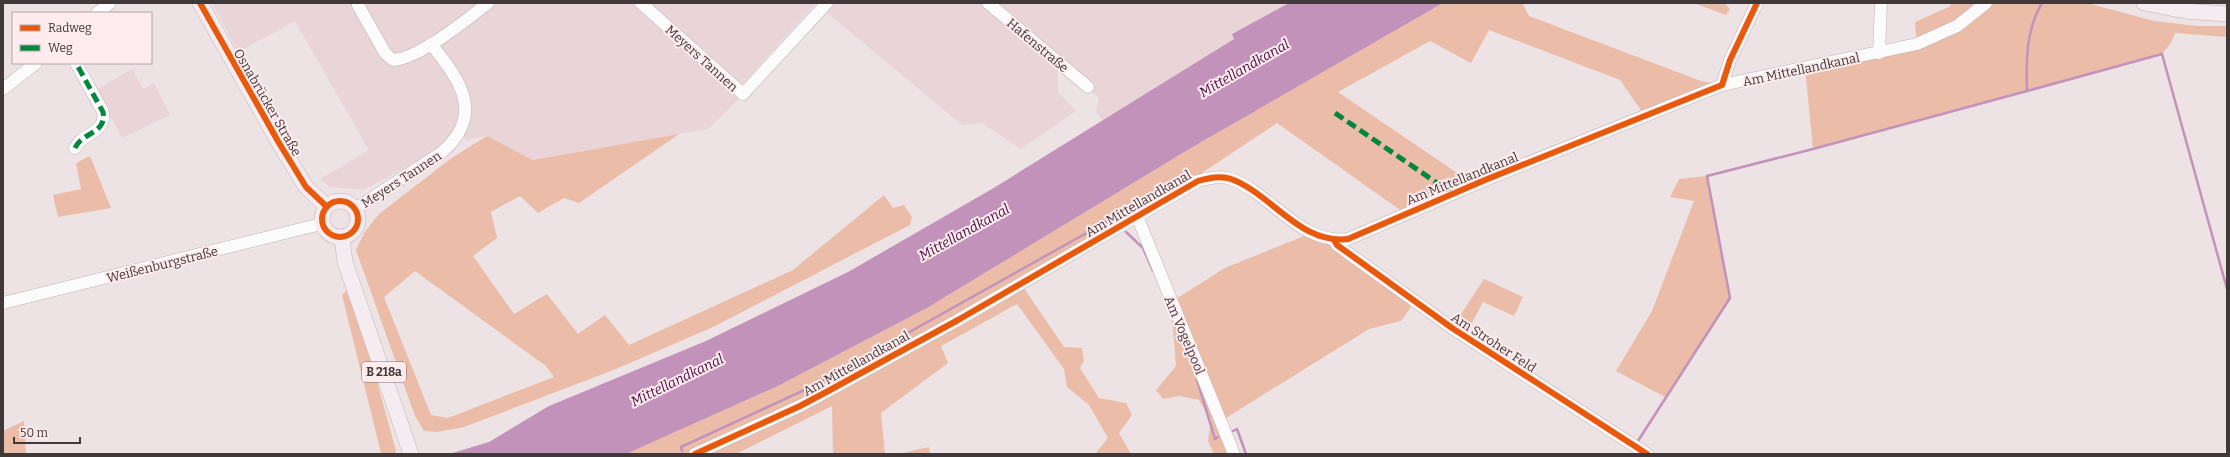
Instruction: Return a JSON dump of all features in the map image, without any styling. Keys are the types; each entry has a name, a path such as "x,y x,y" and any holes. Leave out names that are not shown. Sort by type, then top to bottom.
{"main road":[{"name":"Osnabrücker Straße","path":"200,3 273,133 306,187 326,206"},
{"path":"2144,3 2191,12 2227,14"},
{"path":"336,201 342,201 355,209 358,224 353,232 342,238 327,234 322,224 322,212 326,206 336,201"},
{"name":"B 218a","path":"342,238 345,262 411,454"}],"street":[{"path":"98,12 110,3"},
{"path":"358,5 385,53 393,60 403,59 431,44 488,3"},
{"name":"Meyers Tannen","path":"641,3 743,94 827,3"},
{"name":"Hafenstraße","path":"988,3 1088,87"},
{"name":"Am Mittellandkanal","path":"1722,86 1730,60 1757,3"},
{"path":"1879,53 1881,3"},
{"name":"Am Mittellandkanal","path":"695,454 806,403 958,320 1198,181 1214,177 1230,179 1246,187 1311,233 1334,240 1348,239 1485,180 1722,86 1907,47 1939,36 1957,26 1983,4"},
{"name":"Meyers Tannen","path":"355,209 441,153 454,142 462,126 464,97 459,82 431,44"},
{"path":"3,89 35,64"},
{"path":"74,148 81,139 98,130 103,125 104,119 103,112 77,64"},
{"name":"Am Vogelpool","path":"1137,216 1234,454"},
{"name":"Weißenburgstraße","path":"3,303 322,224"},
{"name":"Am Stroher Feld","path":"1334,240 1336,245 1452,328 1647,454"}],"shaded area":[{"path":"212,3 816,3 735,92 740,98 708,129 533,160 486,136 467,140 454,133 443,144 417,162 363,190 330,187 320,179 369,150 295,21 238,52"},
{"path":"834,3 983,3 1058,68 1058,92 1076,111 1021,149 983,124 989,114 983,123 962,125 826,12"},
{"path":"988,3 1289,3 1232,34 1234,39 1103,121 1096,112 1099,98 1088,87"},
{"path":"1443,3 1527,3 1523,4 1529,16 1701,81 1722,85 1645,116 1620,80 1489,30 1471,63 1430,41 1338,92 1472,183 1403,212 1277,123 1137,216 1021,284 1064,347 1082,348 1084,361 1080,368 1099,398 1126,403 1132,415 1119,433 1131,454 1095,454 1108,438 1089,405 1067,387 1064,369 1017,304 941,346 948,363 881,413 885,454 833,454 832,406 736,454 626,454 776,387 927,308 1191,148"},
{"path":"1694,3 1724,3 1730,9 1726,15"},
{"path":"1952,3 1974,3 1957,25 1980,15 1994,3 2087,3 2154,21 2197,26 2227,26 2227,37 2175,33 2171,43 2162,54 1813,149 1805,68 1917,44 1915,22 1949,7"},
{"path":"132,69 143,89 154,83 170,115 122,138 96,90"},
{"path":"679,134 579,203 564,198 538,213 520,196 491,212 497,238 473,256 514,314 547,294 578,334 605,315 629,345 793,270 884,195 893,208 904,205 912,217 910,225 713,327 616,369 464,427 437,432 424,431 415,416 356,250 364,233 379,214 453,157 487,136 533,160","holes":["415,271 546,366 554,377 448,418 431,415 384,297"]},
{"path":"90,156 111,208 58,217 53,195 81,189 76,163"},
{"path":"1707,176 1730,298 1665,397 1616,371 1652,311 1694,201 1670,197 1679,179"},
{"path":"1309,234 1336,238 1414,303 1401,321 1369,329 1221,421 1234,454 1214,454 1208,441 1211,420 1199,400 1179,396 1163,399 1156,390 1176,366 1171,302 1225,268"},
{"path":"1484,279 1523,297 1514,316 1483,302 1465,336 1452,328"},
{"path":"347,291 373,367 396,451 395,454 379,454 381,453 342,295"},
{"path":"24,421 26,454 3,454 3,431"},
{"path":"929,447 930,454 898,454"}],"water":[{"name":"Mittellandkanal","path":"1289,3 1443,3 1191,148 927,308 776,387 626,454 449,454 489,442 549,406 706,341 848,272 992,189 1234,39 1232,34"}],"waterway":[{"path":"1636,444 1730,298 1707,176 2027,91 2028,46 2033,24 2042,3"},
{"path":"2027,91 2162,54 2227,289"},
{"path":"682,451 681,447 811,387 1117,216 1119,221"},
{"path":"1126,232 1143,248 1153,271"},
{"path":"1197,380 1215,439 1218,437"},
{"path":"1233,431 1237,429 1246,454"}],"marked path":[{"path":"75,148 78,143 98,129 103,119 103,112 77,64"},
{"path":"1335,113 1453,194"}],"cycle path":[{"path":"200,3 279,143 306,187 326,206"},
{"path":"695,454 800,406 830,390 958,320 1198,181 1218,177 1231,179 1246,186 1301,227 1315,234 1331,239 1348,239 1485,180 1722,85 1730,60 1757,3"},
{"path":"344,201 353,206 357,212 358,219 357,226 353,232 344,237 336,237 327,232 323,226 322,215 327,206 333,202 344,201"},
{"path":"1334,240 1337,245 1452,328 1647,454"}]}
